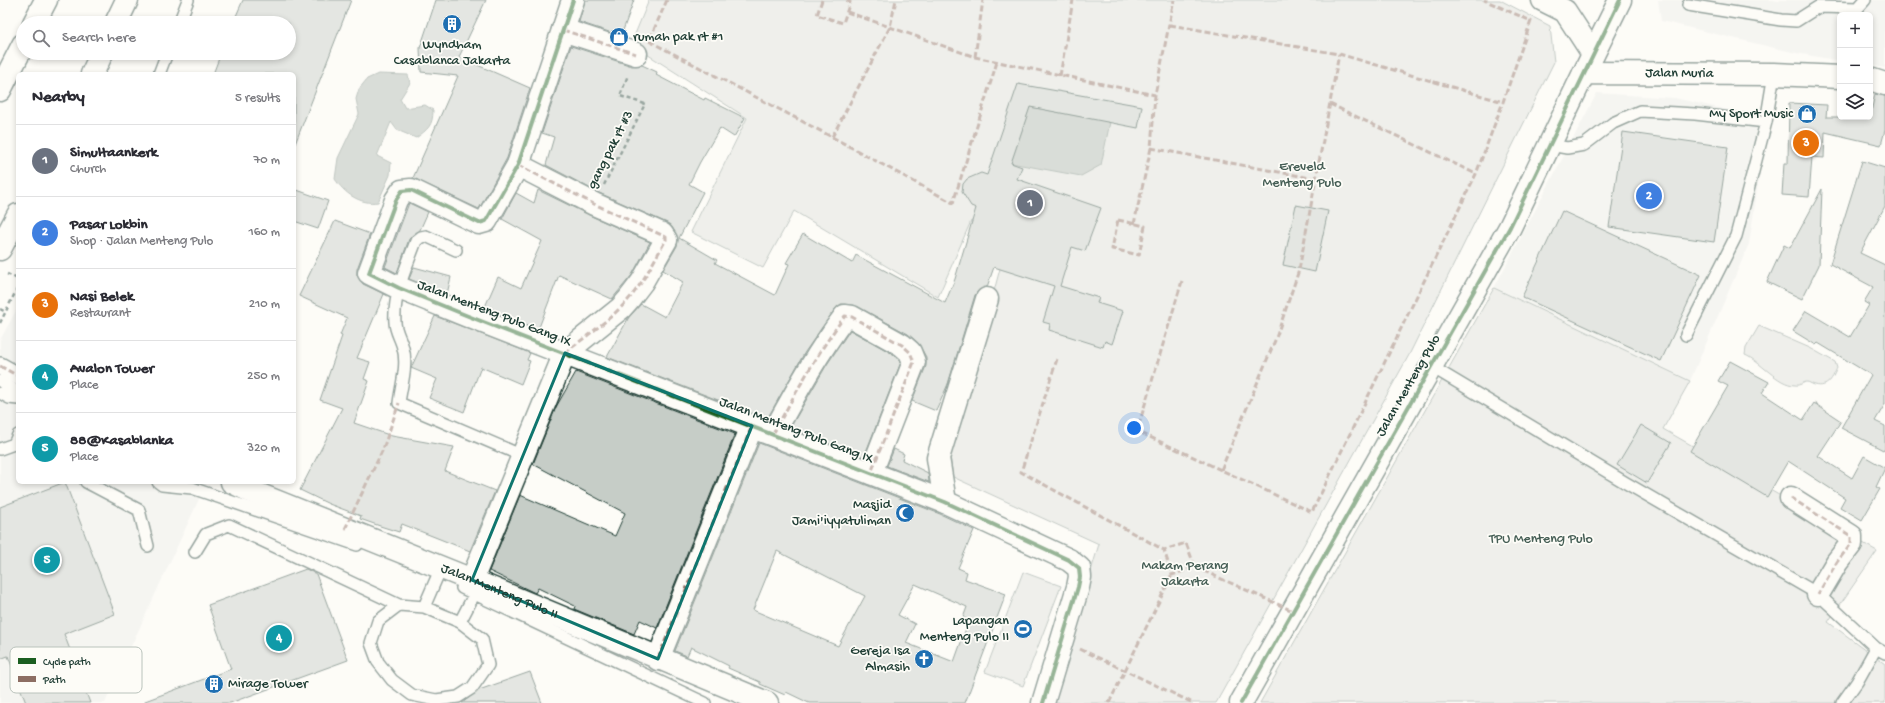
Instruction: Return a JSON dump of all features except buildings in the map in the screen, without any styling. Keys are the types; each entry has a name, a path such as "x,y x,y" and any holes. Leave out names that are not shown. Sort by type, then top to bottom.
{"street":[{"path":"38,16 46,0"},
{"path":"119,16 127,0"},
{"path":"518,165 562,30 574,0"},
{"path":"1543,0 1564,6 1594,54"},
{"name":"Jalan Menteng Pulo","path":"1241,703 1510,228 1620,0"},
{"path":"562,30 636,54"},
{"path":"0,90 16,59"},
{"path":"93,72 99,60"},
{"name":"Jalan Muria","path":"1584,74 1774,74 1837,77"},
{"path":"1873,80 1885,84"},
{"name":"Jalan Menteng Pulo Gang IX","path":"473,587 523,456 565,353 621,308 642,282 666,240 662,234 594,204 518,165 486,221 479,223 411,190 402,192 396,200 370,273 399,288 565,353 752,426 871,472 946,502 1070,560 1079,568 1080,577 1043,703"},
{"path":"0,249 16,219"},
{"path":"946,502 938,458 987,299"},
{"path":"773,434 810,366 832,333 845,316 852,317 902,345 910,352 914,362 871,472"},
{"path":"0,366 16,375"},
{"name":"Jalan Menteng Pulo Gang IX","path":"658,659 752,426"},
{"name":"Jalan Menteng Pulo II","path":"236,484 473,587 767,703"},
{"path":"1791,498 1851,536 1851,544 1837,562 1818,594"}],"lane":[{"path":"182,16 188,0"},
{"path":"1688,5 1781,20 1796,21 1818,7 1858,8 1864,0"},
{"path":"160,72 164,60"},
{"path":"1686,335 1736,236 1766,122 1774,74"},
{"path":"1550,145 1567,148 1584,145 1613,123 1640,111 1695,114 1766,122"},
{"path":"456,250 426,236 421,237 416,241 399,288 394,320 395,328 403,348 405,360 399,403 523,456"},
{"path":"1432,368 1626,483 1818,594 1881,650 1842,703"},
{"path":"0,381 13,388 16,392"},
{"path":"0,394 9,398 16,399"},
{"path":"0,449 16,442"},
{"path":"90,484 139,510 148,546"},
{"path":"161,484 188,485 380,553 437,577 473,587 705,703"},
{"path":"196,552 206,534 229,525 400,605 424,607 460,622 482,639 488,665 472,688 458,697 436,700 412,695 392,680 378,662 371,643 378,621 400,605"},
{"path":"424,607 437,577"},
{"path":"460,622 473,587"}],"path":[{"path":"7,274 16,278"},
{"path":"0,323 16,291"},
{"path":"0,310 6,312"}],"highlighted area":[{"path":"565,353 752,426 658,659 472,580"}],"shaded area":[{"path":"1658,0 1885,0 1885,68 1873,66 1873,12 1837,12 1837,60 1796,53 1661,21"},
{"path":"378,74 408,75 410,83 400,99 405,108 425,105 433,110 433,115 429,127 416,138 397,130 391,122 377,156 391,163 390,175 378,202 365,202 353,197 343,189 335,179 338,158 359,114 356,99 359,89 367,79"},
{"path":"1597,93 1675,98 1768,119 1749,244 1690,381 1494,288"},
{"path":"1030,107 1110,122 1101,165 1081,176 1011,163"},
{"path":"16,311 16,368 0,359 0,340"},
{"path":"0,374 16,382 16,484 206,484 131,647 10,647 10,693 110,693 105,703 0,703"}],"green space":[{"name":"Ereveld Menteng Pulo","path":"649,0 1500,0 1550,26 1554,62 1409,355 1216,703 1052,703 1099,544 953,477 950,456 1009,235 971,221 938,297 794,211 763,268 691,232 747,118 631,44"},
{"name":"TPU Menteng Pulo","path":"1494,288 1690,381 1663,429 1877,551 1828,622 1885,664 1885,703 1260,703"},
{"path":"1759,326 1810,348 1835,362 1837,368 1832,378 1827,384 1820,386 1807,382 1797,385 1789,384 1782,381 1745,355 1746,348"},
{"name":"Lapangan Menteng Pulo II","path":"1023,572 1061,586 1023,686 985,672"}],"marked path":[{"path":"667,0 649,41 832,137 890,27 896,0"},
{"path":"822,0 817,15 843,23 850,2 845,0"},
{"path":"975,57 983,0"},
{"path":"1060,76 1073,0"},
{"path":"1134,224 1151,148 1155,95 1174,0"},
{"path":"1182,281 1137,431 1312,512 1476,174 1531,21 1484,0"},
{"path":"847,12 975,57 1155,95"},
{"path":"1170,25 1339,54 1503,102"},
{"path":"563,30 636,54"},
{"path":"1221,470 1276,338 1299,270 1339,54"},
{"path":"832,137 953,203 997,62"},
{"path":"1330,104 1476,174"},
{"path":"1151,148 1316,179"},
{"path":"518,165 594,204 666,237 666,240 639,286 628,300 606,321 565,353"},
{"path":"1118,220 1145,226 1139,255 1112,249 1118,220"},
{"path":"773,434 825,344 845,316 852,317 902,345 910,352 914,362 871,473"},
{"path":"1057,359 1021,472 1164,550 1172,575 1195,567 1186,543 1164,550"},
{"path":"0,366 16,375"},
{"path":"345,529 383,449 399,403"},
{"path":"658,659 752,426"},
{"path":"1791,498 1851,536 1851,544 1837,562 1818,594"},
{"path":"1195,567 1293,611"},
{"path":"1109,703 1172,575"},
{"path":"1080,649 1191,702"}],"cycle path":[{"path":"573,0 518,165 486,221 479,223 411,190 402,191 396,200 369,273 399,288 468,316 945,502 1069,560 1079,568 1080,577 1043,703"},
{"path":"1241,703 1510,227 1620,0"}],"place":[{"name":"Wyndham Casablanca Jakarta","path":"452,24"},
{"name":"rumah pak rt #1","path":"619,37"},
{"name":"My Sport Music","path":"1807,114"},
{"name":"Nasi Belek","path":"1806,143"},
{"name":"Pasar Lokbin","path":"1649,196"},
{"name":"Simultaankerk","path":"1030,203"},
{"name":"Masjid Jami'iyyatuliman","path":"905,513"},
{"name":"88@Kasablanka","path":"47,560"},
{"name":"Lapangan Menteng Pulo II","path":"1023,629"},
{"name":"Avalon Tower","path":"279,638"},
{"name":"Gereja Isa Almasih","path":"924,659"},
{"name":"Mirage Tower","path":"214,684"}],"park label":[{"name":"Makam Perang Jakarta","path":"1185,574"}]}
